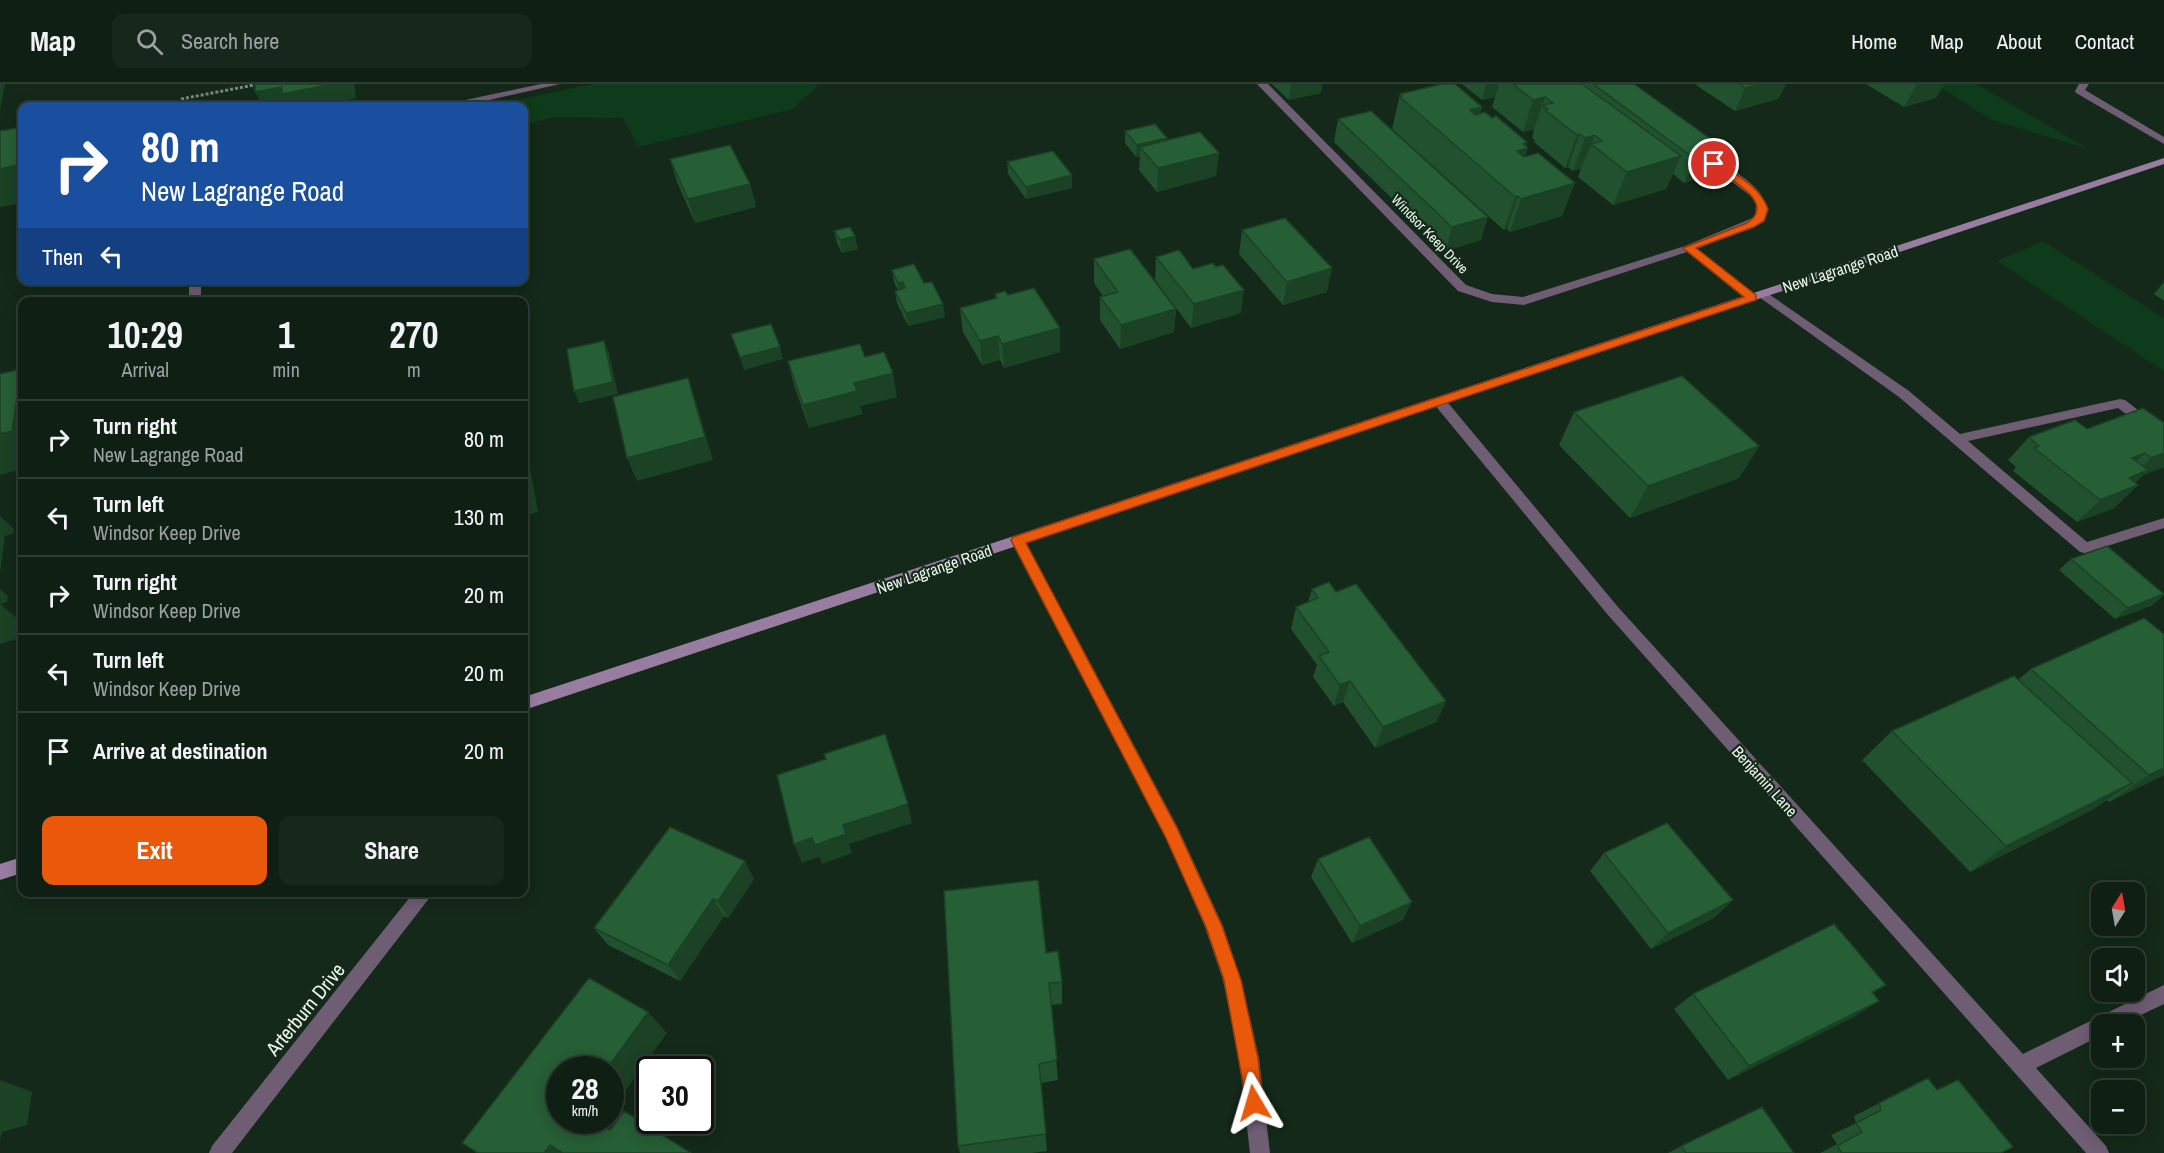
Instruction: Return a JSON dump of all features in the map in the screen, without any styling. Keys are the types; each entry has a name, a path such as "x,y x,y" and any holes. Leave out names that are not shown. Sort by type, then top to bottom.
{"main road":[{"name":"New Lagrange Road","path":"528,703 2164,161"},
{"path":"0,872 18,866"}],"street":[{"path":"470,102 555,84"},
{"name":"Windsor Keep Drive","path":"1262,84 1462,288 1481,296 1503,301 1524,301 1689,248 1760,219 1763,209 1760,199 1696,151"},
{"path":"2084,84 2080,91 2164,141"},
{"path":"1689,248 1904,394 2085,548 2164,523"},
{"name":"Benjamin Lane","path":"1439,401 1612,611 2099,1153"},
{"path":"1958,440 2120,403 2164,437"},
{"path":"1018,540 1172,833 1214,926 1232,980 1249,1058 1260,1153"},
{"name":"Arterburn Drive","path":"219,1153 420,897"},
{"path":"2124,1014 2164,994"},
{"path":"2020,1065 2091,1030"}],"path":[{"path":"181,99 258,84"}],"green space":[{"path":"593,84 820,84 793,109 638,147 623,118 554,117 528,124 528,102 507,102"},
{"path":"1935,84 1976,84 2089,149 1992,120"},
{"path":"2043,241 2164,318 2164,371 1997,261"}],"building":[{"path":"255,84 327,85 282,94 282,87 255,92"},
{"path":"1442,84 1455,84 1482,107 1470,110 1475,115 1485,112 1492,118 1496,116 1527,142 1523,144 1528,148 1517,151 1524,157 1538,153 1575,183 1521,199 1518,196 1515,197 1400,97 1402,96 1400,94"},
{"path":"1513,84 1582,84 1681,156 1627,172 1591,144 1602,141 1595,135 1585,138 1580,134 1577,135 1545,110 1548,109 1543,105 1553,103 1545,97 1533,100"},
{"path":"1593,84 1634,84 1726,150 1695,159"},
{"path":"1739,84 1762,84 1745,88"},
{"path":"1371,111 1488,217 1452,227 1338,119"},
{"path":"1155,124 1167,138 1137,145 1125,131"},
{"path":"18,128 18,165 0,169 0,131"},
{"path":"1200,132 1219,153 1158,168 1140,147"},
{"path":"730,145 750,184 688,199 670,159"},
{"path":"1053,151 1072,175 1026,187 1007,162"},
{"path":"1285,218 1332,268 1287,282 1242,230"},
{"path":"850,227 855,236 840,240 834,231"},
{"path":"1130,249 1176,309 1121,325 1100,297 1118,292 1094,259"},
{"path":"1179,250 1193,269 1213,263 1216,267 1223,265 1244,290 1194,304 1156,257"},
{"path":"914,264 924,283 932,282 943,304 906,313 895,291 905,288 903,282 898,283 892,270"},
{"path":"1034,288 1060,328 1002,344 998,336 980,341 960,308 997,298 995,294 1005,291 1008,295"},
{"path":"771,324 780,347 740,357 731,334"},
{"path":"604,341 613,382 574,391 567,349"},
{"path":"860,344 865,357 884,352 893,373 854,383 857,391 803,405 788,361"},
{"path":"18,370 18,390 12,431 0,434 0,374"},
{"path":"1682,376 1759,446 1648,486 1574,412"},
{"path":"688,378 705,437 627,458 613,397"},
{"path":"2143,408 2164,423 2164,453 2151,458 2145,453 2132,458 2148,470 2129,478 2138,485 2100,500 2034,448 2039,446 2029,437 2075,420 2087,429"},
{"path":"2107,546 2164,594 2128,608 2071,559"},
{"path":"1329,582 1336,592 1356,584 1446,701 1383,727 1350,681 1340,685 1319,656 1329,652 1296,607 1318,598 1312,589"},
{"path":"2144,618 2164,634 2164,768 2149,775 2031,669"},
{"path":"2014,676 2132,783 2006,846 1892,731"},
{"path":"885,734 908,804 843,825 846,834 815,845 812,838 794,844 777,775 826,759 824,754"},
{"path":"1667,823 1733,900 1668,933 1604,853"},
{"path":"670,827 745,861 718,901 713,899 668,965 594,928"},
{"path":"1369,837 1412,902 1360,926 1318,859"},
{"path":"1038,880 1046,953 1058,951 1062,982 1049,983 1057,1060 1039,1064 1046,1134 958,1146 944,891"},
{"path":"1834,924 1886,985 1872,992 1879,1001 1749,1066 1693,994"},
{"path":"589,978 648,1012 616,1056 546,1056 546,1134 624,1134 624,1111 636,1119 636,1134 661,1134 691,1153 563,1153 550,1145 544,1153 478,1153 462,1143"},
{"path":"1928,1078 1937,1090 1958,1080 2013,1147 2001,1153 1842,1153 1837,1146 1862,1132 1856,1123 1881,1110 1879,1103"},
{"path":"1762,1107 1794,1153 1686,1153 1681,1146"}],"route":[{"path":"1254,1103 1249,1058 1232,980 1214,926 1172,833 1018,540 1752,298 1689,248 1750,225 1760,219 1763,209 1760,199 1752,191 1714,164"}]}
